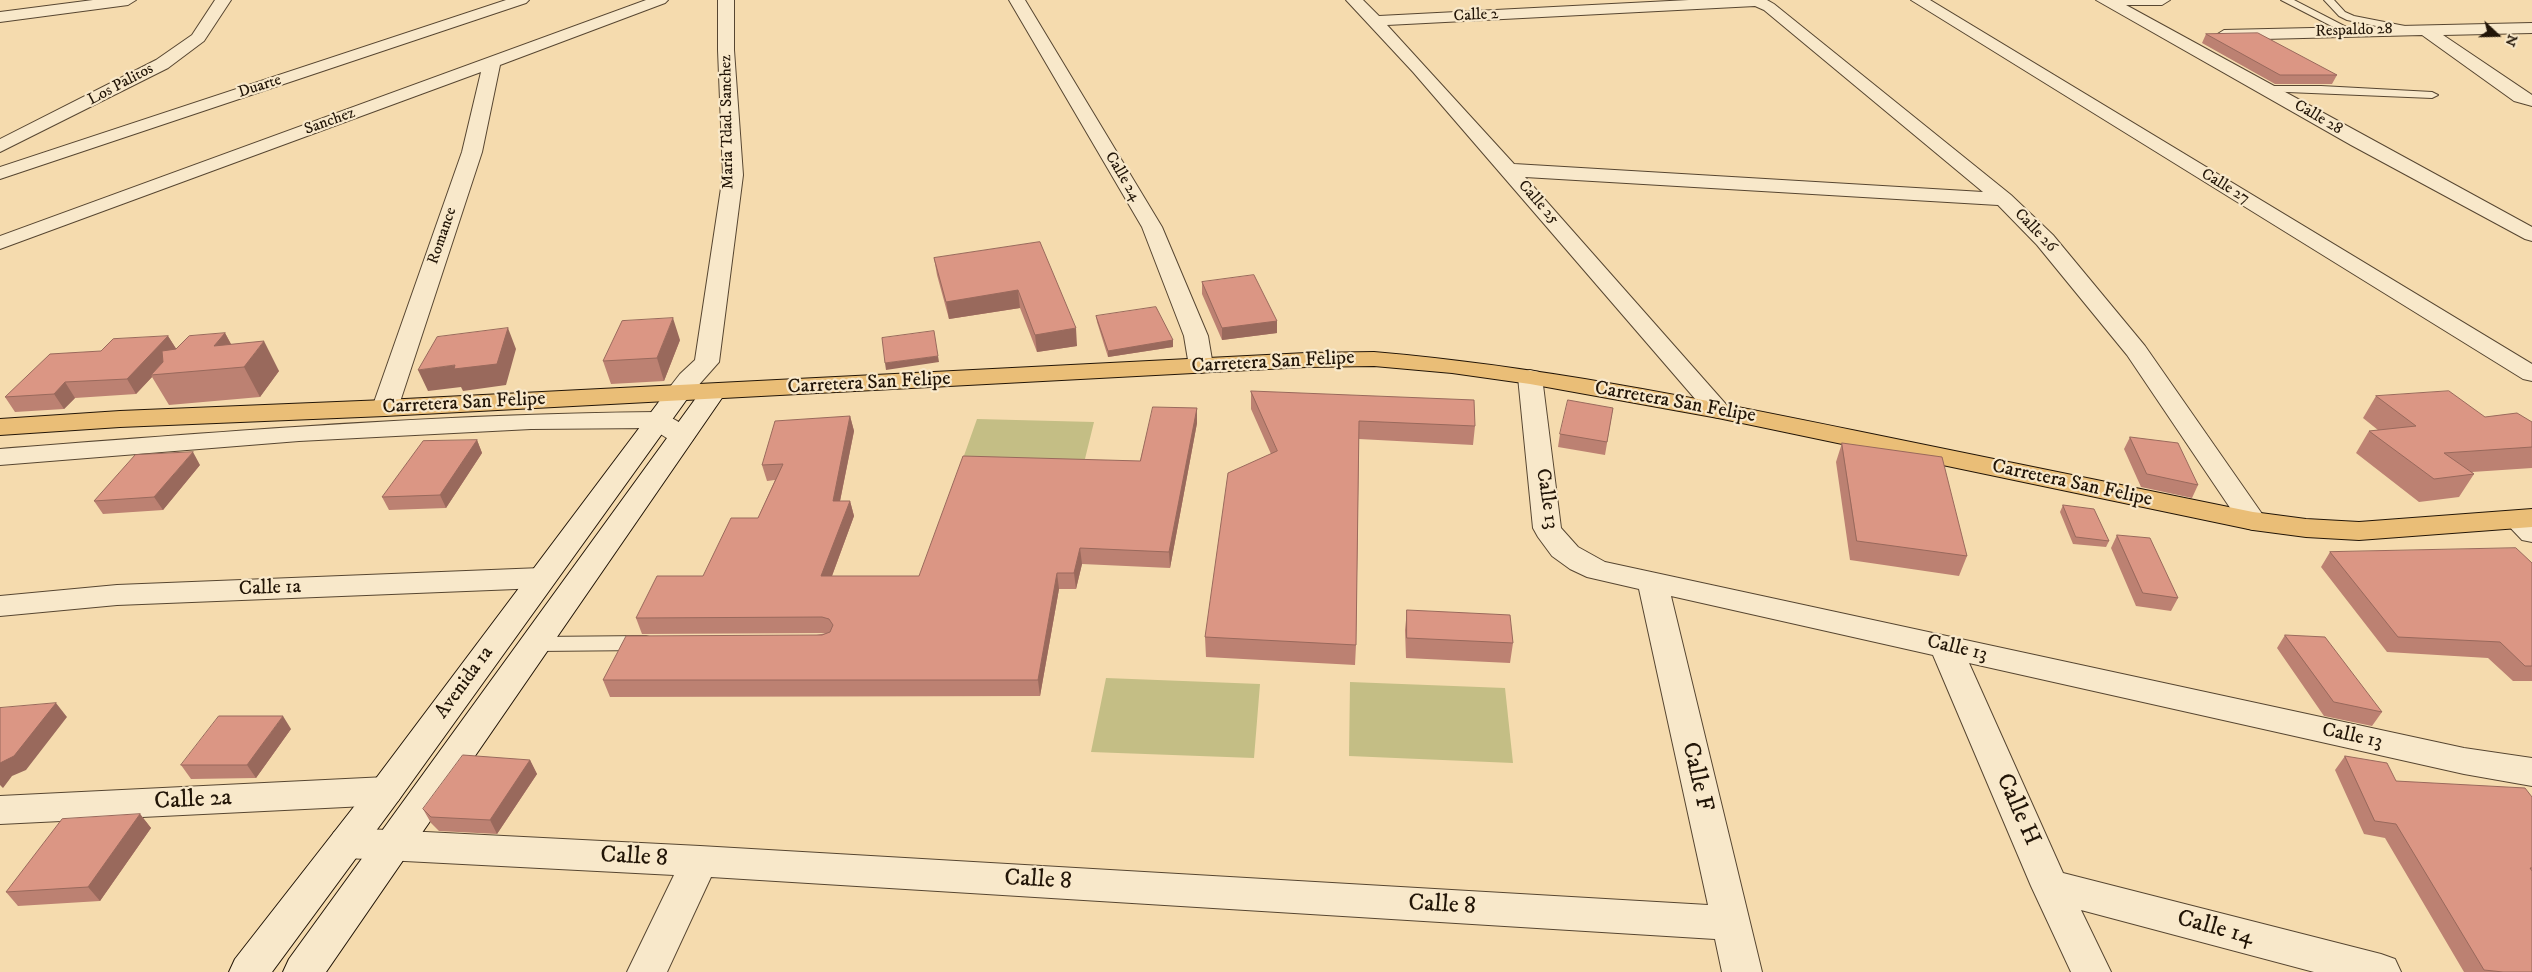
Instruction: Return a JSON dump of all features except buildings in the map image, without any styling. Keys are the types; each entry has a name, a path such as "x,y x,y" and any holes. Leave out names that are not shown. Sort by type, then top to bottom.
{"main road":[{"name":"Carretera San Felipe","path":"0,427 120,418 385,408 679,392 710,377 1202,366 1306,360 1374,359 1452,366 1530,377 1718,410 2253,521 2306,528 2359,531 2527,524"}],"street":[{"path":"0,18 128,0"},
{"name":"Los Palitos","path":"0,146 162,64 198,38 223,0"},
{"name":"Duarte","path":"0,173 521,0"},
{"name":"Sanchez","path":"0,243 660,0"},
{"name":"Maria Tdad. Sanchez","path":"710,377 733,175 726,50 726,0"},
{"name":"Calle 24","path":"1017,0 1152,227 1196,336 1202,366"},
{"name":"Calle 25","path":"1354,0 1414,62 1618,292 1718,410"},
{"name":"Calle 2","path":"1375,21 1756,0"},
{"name":"Calle 26","path":"1756,0 1769,6 2004,199 2046,240 2136,351 2253,521"},
{"name":"Calle 27","path":"1919,0 2532,374"},
{"path":"2105,0 2162,0"},
{"name":"Calle 28","path":"2105,0 2176,37 2532,235"},
{"name":"Respaldo 28","path":"2176,37 2417,29 2532,28"},
{"path":"2417,29 2520,97 2532,101"},
{"name":"Romance","path":"385,408 472,152 492,62"},
{"path":"74,110 142,126"},
{"path":"1508,170 2004,199"},
{"name":"Avenida 1a","path":"250,972 386,792 541,578 670,428 710,377"},
{"name":"Calle 13","path":"1530,377 1547,528 1557,546 1572,558 1597,570 2464,761 2532,772"},
{"name":"Avenida 1a","path":"303,972 537,644 670,428 679,392"},
{"path":"0,457 299,433 531,422 670,428"},
{"name":"Calle 1a","path":"0,606 117,595 541,578"},
{"name":"Calle F","path":"1652,581 1729,923 1742,972"},
{"name":"Calle H","path":"1945,646 2050,886 2091,972"},
{"name":"Calle 2a","path":"0,810 386,792"},
{"name":"Calle 8","path":"347,843 391,847 700,861 1729,923"},
{"path":"647,972 700,861"},
{"name":"Calle 14","path":"2050,886 2381,972"}],"lane":[{"path":"2286,0 2349,31"},
{"path":"2329,0 2342,14 2351,18 2417,29"},
{"path":"2267,89 2321,89 2432,95"},
{"path":"537,644 662,643"}],"shaded area":[{"path":"977,419 1094,422 1083,467 961,464"},
{"path":"1106,678 1260,684 1254,758 1091,752"},
{"path":"1350,682 1505,688 1513,763 1349,756"}]}
